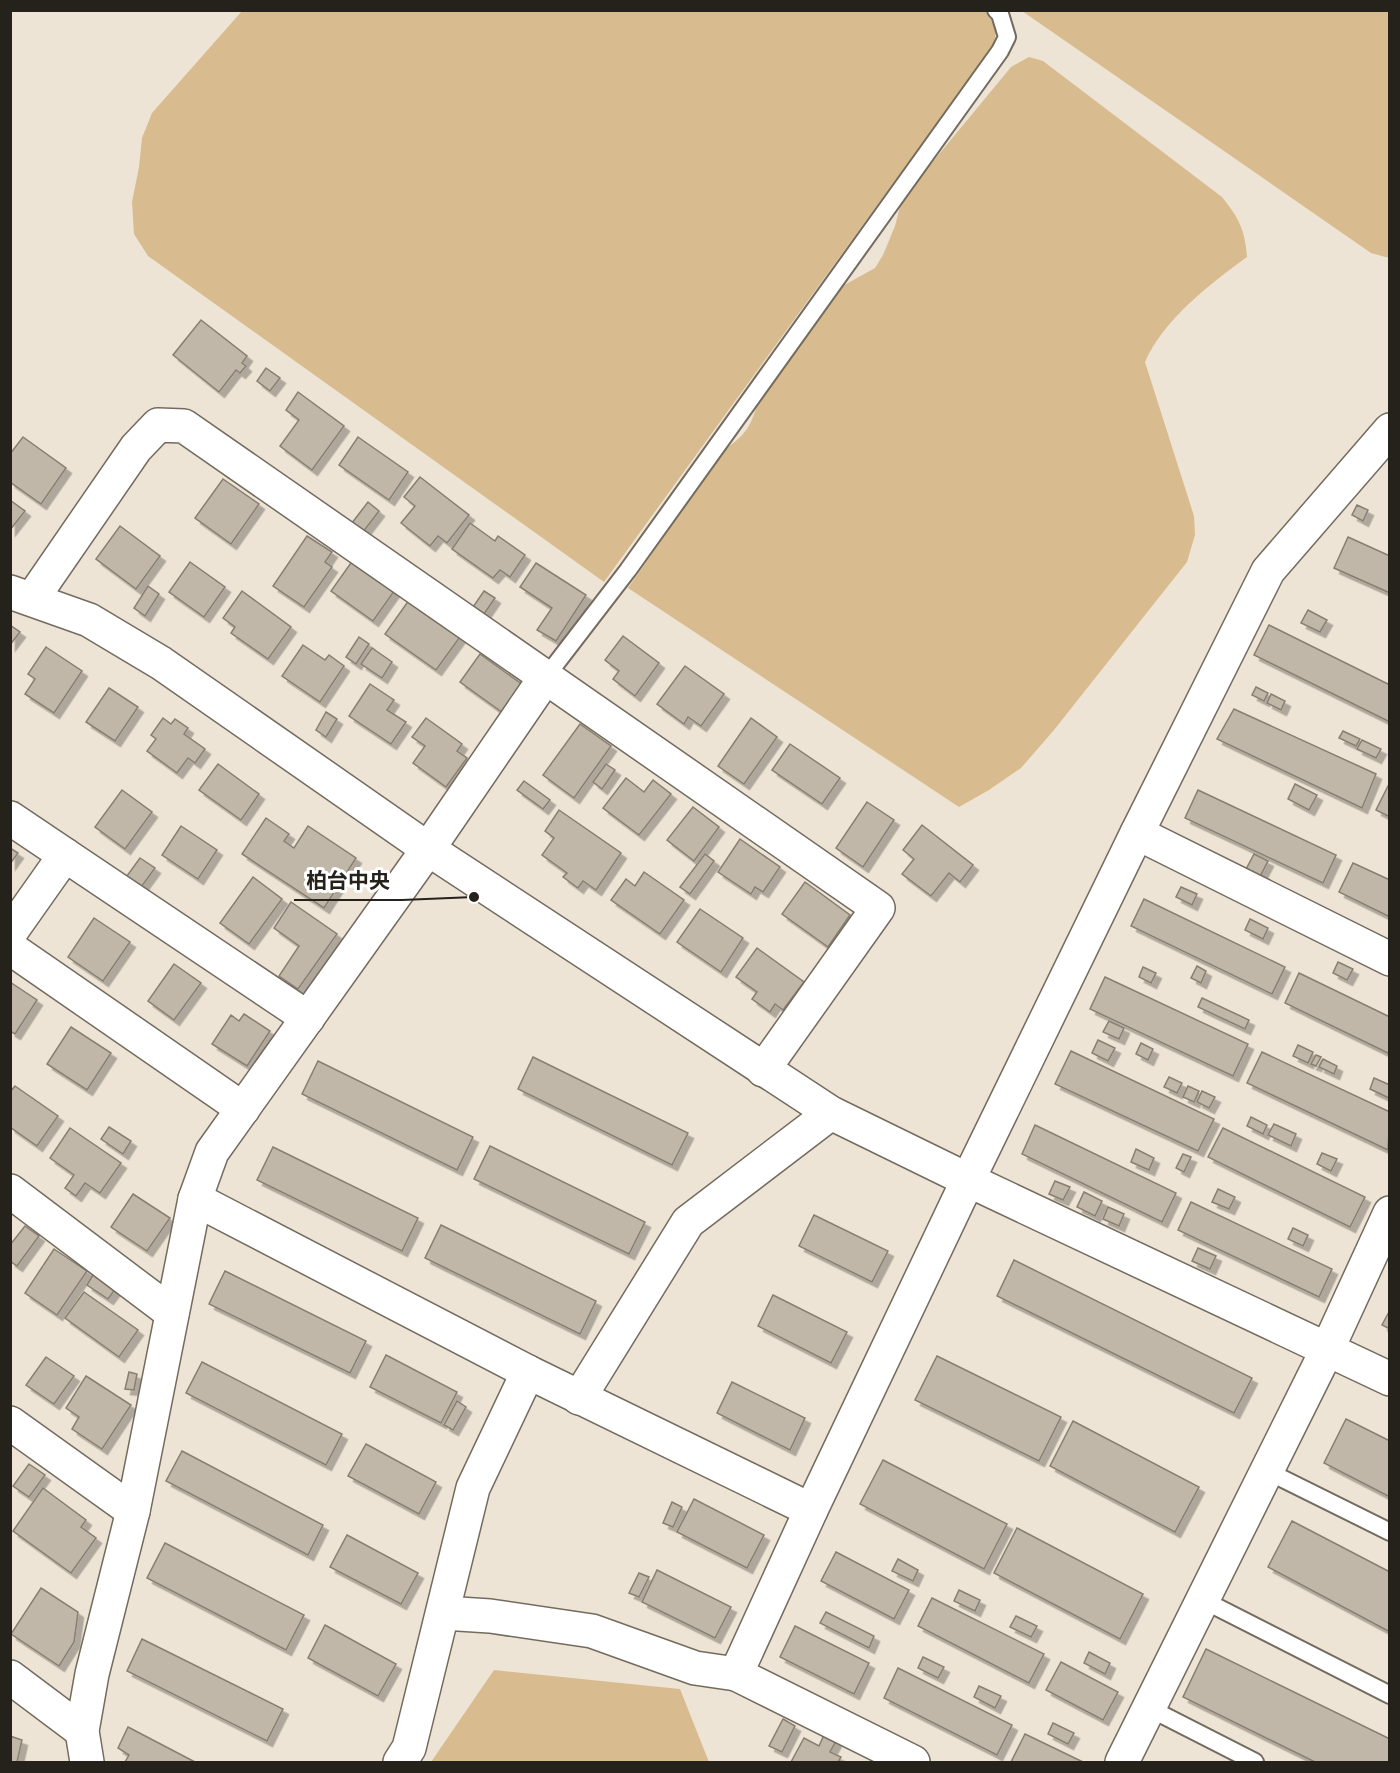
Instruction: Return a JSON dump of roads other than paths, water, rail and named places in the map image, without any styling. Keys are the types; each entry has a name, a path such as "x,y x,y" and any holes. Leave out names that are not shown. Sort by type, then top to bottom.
{"street":[{"path":"763,1070 878,908 184,426 158,425 136,448 21,596 88,620 161,663 428,849 763,1070 831,1113 1389,1379"},
{"path":"736,1674 811,1510 968,1180 1268,571 1389,430"},
{"path":"87,1762 82,1731 92,1674 133,1510 195,1199 212,1152 428,849 545,678"},
{"path":"10,818 308,1018"},
{"path":"1137,833 1389,959"},
{"path":"10,933 65,855"},
{"path":"10,948 243,1110"},
{"path":"579,1398 688,1222 831,1113"},
{"path":"10,1191 172,1313"},
{"path":"195,1199 579,1398 811,1510"},
{"path":"1122,1762 1327,1350 1389,1213"},
{"path":"400,1762 409,1748 473,1488 528,1372"},
{"path":"10,1423 133,1510"},
{"path":"442,1613 490,1616 592,1631 695,1668 736,1674 914,1762"},
{"path":"10,1677 82,1731"}],"lane":[{"path":"545,678 628,570 1000,51 1007,37 1000,14 996,10"},
{"path":"1267,1471 1389,1532"},
{"path":"1203,1600 1389,1695"},
{"path":"1149,1708 1254,1762"}],"place":[{"name":"柏台中央","path":"474,897"}]}
